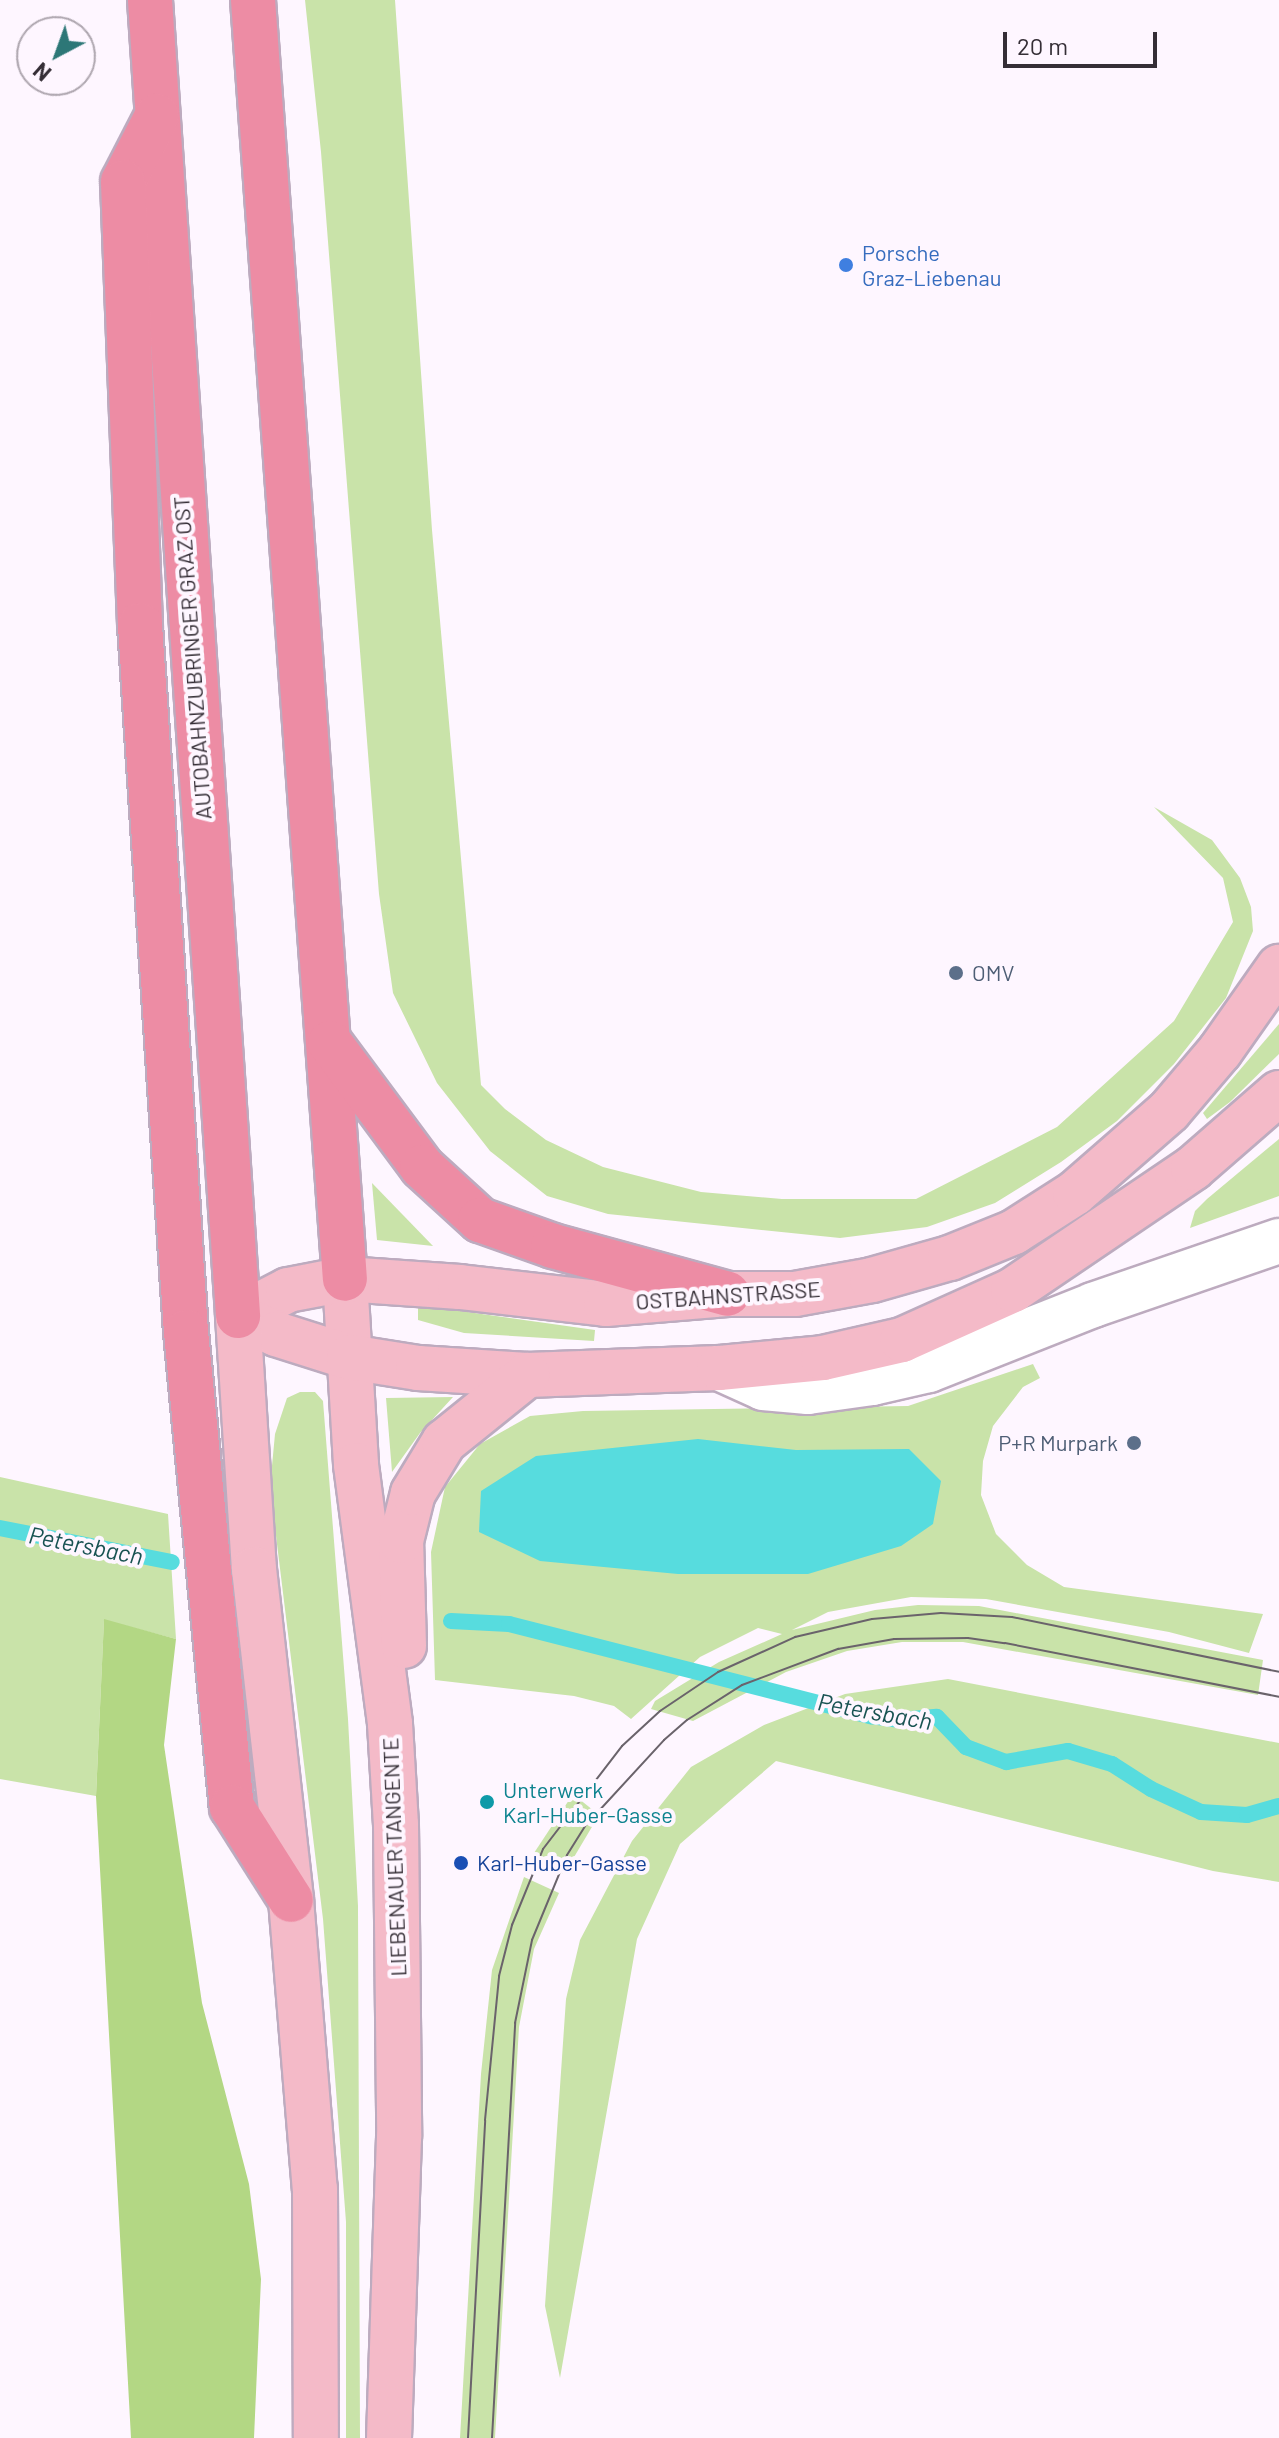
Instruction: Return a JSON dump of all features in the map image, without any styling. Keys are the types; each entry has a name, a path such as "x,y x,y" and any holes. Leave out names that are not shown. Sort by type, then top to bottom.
{"highway":[{"name":"AUTOBAHNZUBRINGER GRAZ OST","path":"150,0 238,1316"},
{"path":"253,0 345,1279"},
{"path":"157,116 123,182 140,625 185,1316 232,1807 291,1900"},
{"path":"330,1043 422,1167 480,1220 553,1246 728,1294"}],"main road":[{"name":"OSTBAHNSTRASSE","path":"238,1316 288,1290 345,1279 460,1287 606,1304 728,1294 795,1294 872,1280 950,1258 1014,1232 1075,1193 1169,1111 1220,1051 1279,967"},
{"path":"316,2438 315,2189 291,1900 254,1569 238,1316 276,1334 349,1357 418,1368 527,1375 719,1368 823,1358 902,1340 1013,1290 1193,1168 1279,1093"},
{"name":"LIEBENAUER TANGENTE","path":"345,1279 356,1465 390,1724 396,1825 399,2137 389,2438"},
{"path":"390,1724 403,1673 404,1520 425,1470 455,1431 527,1375"}],"lane":[{"path":"719,1368 763,1388 808,1392 872,1383 929,1370 1093,1305 1279,1241"}],"green space":[{"path":"305,0 395,0 432,530 481,1085 505,1109 546,1140 603,1167 701,1192 782,1199 916,1199 1057,1127 1174,1021 1233,922 1223,878 1154,807 1212,840 1240,878 1251,907 1253,931 1226,998 1174,1064 1117,1121 1061,1162 995,1203 927,1227 840,1238 608,1214 547,1196 490,1151 437,1083 393,993 379,894 321,152"},
{"path":"1279,1024 1279,1054 1230,1102 1207,1119 1203,1113"},
{"path":"1279,1139 1279,1196 1190,1228 1195,1211 1207,1199"},
{"path":"372,1183 433,1246 377,1240"},
{"path":"418,1305 595,1330 594,1341 464,1333 418,1320"},
{"path":"1033,1364 1040,1378 1023,1387 993,1426 983,1461 981,1495 996,1534 1027,1565 1064,1587 1263,1614 1249,1653 1169,1632 986,1599 911,1597 828,1612 792,1630 875,1610 918,1605 979,1606 1263,1660 1258,1695 963,1642 902,1642 847,1651 786,1672 693,1721 651,1709 655,1701 719,1662 782,1634 758,1628 700,1657 631,1719 614,1706 574,1696 435,1680 431,1552 445,1487 480,1444 530,1416 583,1411 908,1406"},
{"path":"300,1392 315,1392 323,1401 348,1719 358,1906 360,2438 346,2438 346,2222 323,1919 270,1487 275,1434 287,1398"},
{"path":"453,1397 420,1433 392,1472 386,1398"},
{"path":"0,1477 168,1514 176,1639 104,1620 96,1796 0,1779"},
{"path":"104,1619 176,1639 164,1745 202,2003 249,2184 261,2279 254,2438 131,2438 96,1796"},
{"path":"948,1679 1279,1743 1279,1882 1213,1871 776,1761 680,1844 637,1939 560,2378 545,2306 566,1999 580,1940 632,1841 691,1767 764,1725 845,1694"},
{"path":"573,1794 599,1815 564,1874 530,1859"},
{"path":"524,1877 559,1893 534,1949 519,2027 495,2438 460,2438 481,2074 492,1970"}],"water":[{"path":"698,1439 796,1450 909,1449 941,1481 933,1524 901,1546 808,1574 678,1574 540,1561 479,1532 481,1491 536,1456"}],"waterway":[{"name":"Petersbach","path":"0,1528 172,1562"},
{"name":"Petersbach","path":"451,1621 509,1624 871,1716 900,1720 937,1717 966,1747 1006,1762 1068,1751 1112,1764 1151,1789 1201,1812 1247,1815 1279,1806"}],"tram line":[{"path":"468,2438 485,2120 499,1976 512,1925 543,1849 622,1746 660,1711 718,1672 795,1637 872,1619 941,1613 1012,1617 1279,1672"},
{"path":"492,2438 515,2023 532,1940 567,1855 585,1826 664,1740 687,1720 742,1685 838,1649 894,1639 968,1638 1005,1643 1279,1697"}],"place":[{"name":"Porsche Graz-Liebenau","path":"846,265"},
{"name":"OMV","path":"956,973"},
{"name":"P+R Murpark","path":"1134,1443"},
{"name":"Unterwerk Karl-Huber-Gasse","path":"487,1802"},
{"name":"Karl-Huber-Gasse","path":"461,1863"}]}
